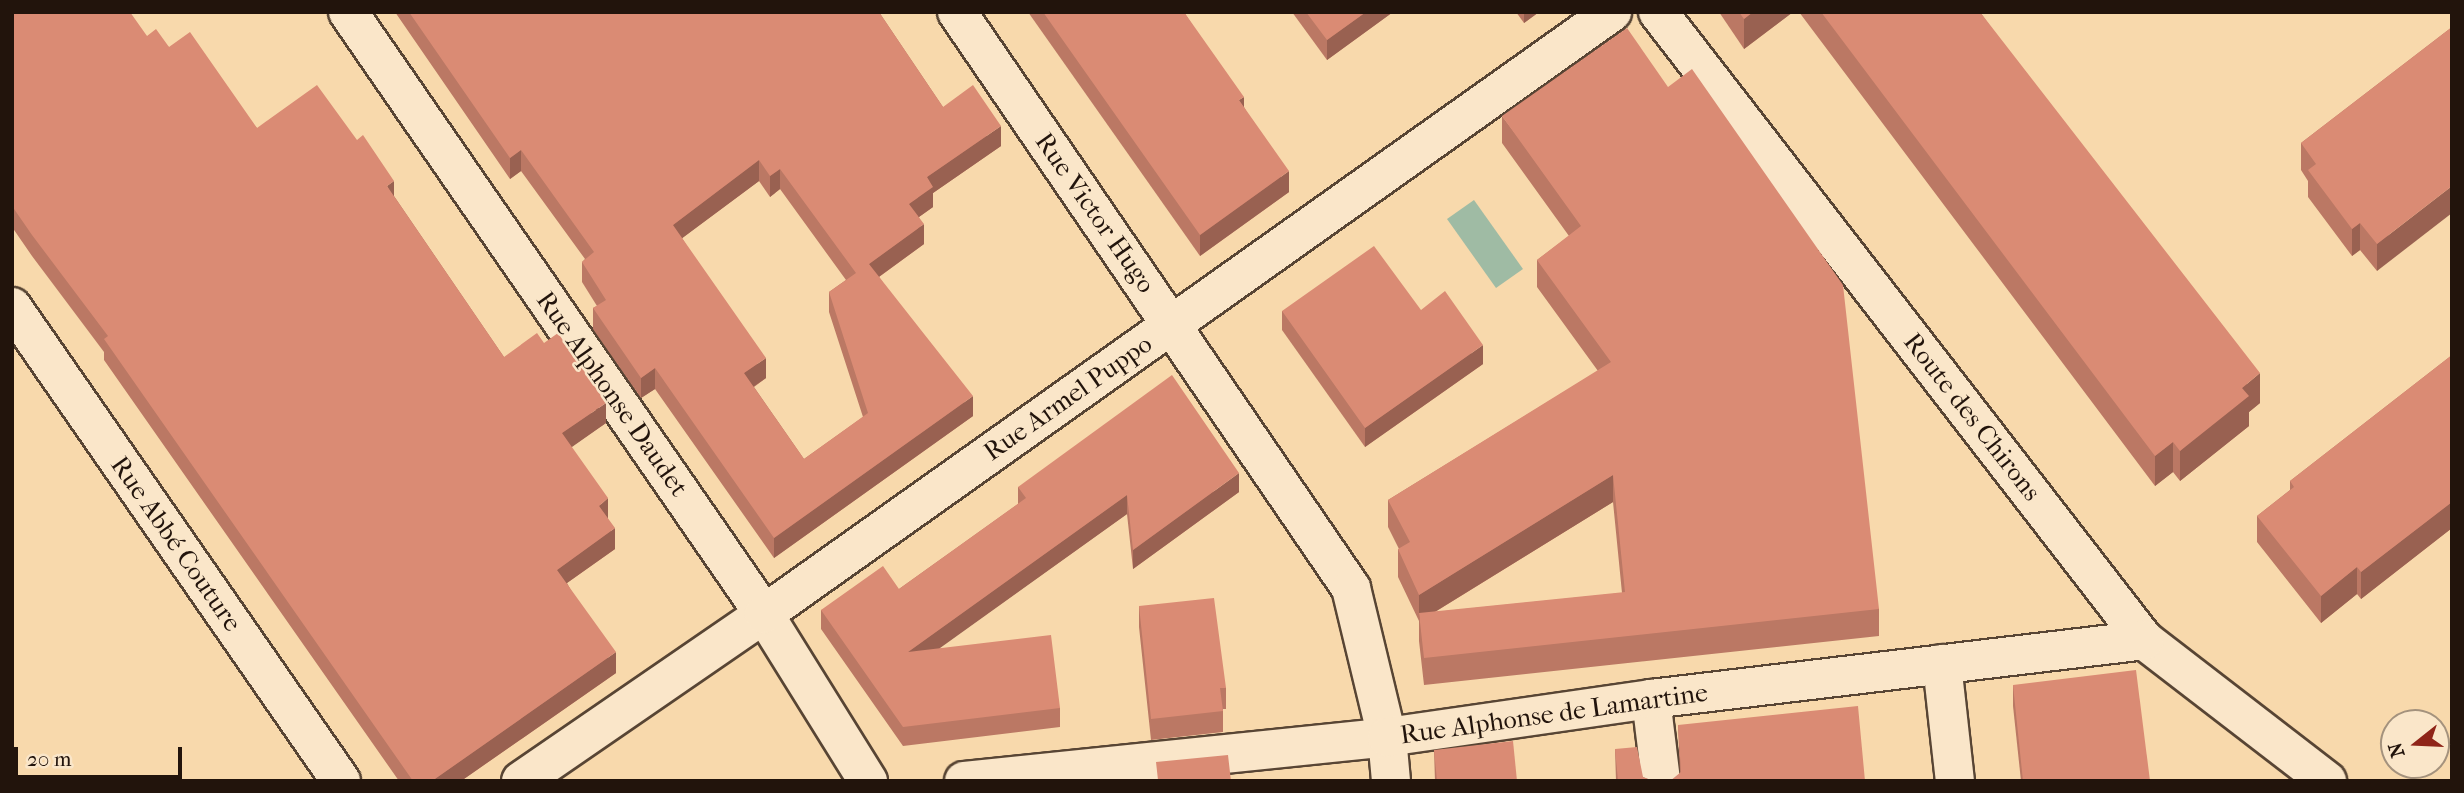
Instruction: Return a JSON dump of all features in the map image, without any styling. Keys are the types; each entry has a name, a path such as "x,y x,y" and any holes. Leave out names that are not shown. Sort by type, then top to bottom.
{"street":[{"name":"Rue Alphonse Daudet","path":"348,12 764,614 868,781"},
{"name":"Rue Victor Hugo","path":"957,12 1351,588 1387,737"},
{"name":"Rue Armel Puppo","path":"521,781 764,614 1612,12"},
{"name":"Route des Chirons","path":"1658,12 2144,640 2327,781"},
{"name":"Rue Abbé Couture","path":"12,307 341,781"},
{"name":"Rue Alphonse de Lamartine","path":"964,781 1387,737 1651,699 2144,640"},
{"path":"1942,664 1955,781"},
{"path":"1651,699 1661,781"},
{"path":"1387,737 1391,781"}],"shaded area":[{"path":"1474,200 1523,269 1496,288 1447,219"}],"building":[{"path":"12,12 130,12 147,36 156,29 169,47 190,32 257,128 317,85 357,140 363,135 394,181 387,186 504,357 537,333 544,343 558,333 606,403 562,433 608,498 599,506 615,528 557,570 616,652 432,781 413,781 104,339 108,336 12,206"},
{"path":"409,12 879,12 943,107 973,85 1001,126 927,177 933,187 909,204 924,224 869,264 973,396 774,538 655,368 641,378 593,308 606,300 582,262 594,252 521,150 510,158","holes":["759,160 770,176 780,169 856,273 829,292 868,413 804,459 744,373 766,358 673,225"]},
{"path":"1043,12 1184,12 1244,97 1239,100 1289,171 1200,235"},
{"path":"1306,12 1366,12 1327,40"},
{"path":"1739,12 1753,12 1744,19"},
{"path":"1821,12 1980,12 2260,373 2242,388 2249,396 2180,451 2173,442 2155,456"},
{"path":"2452,27 2452,186 2377,244 2360,223 2352,229 2308,170 2316,164 2301,143"},
{"path":"1627,28 1668,87 1692,69 1843,285 1879,609 1424,658 1419,613 1625,592 1613,475 1419,595 1398,549 1410,542 1388,500 1611,362 1537,260 1581,226 1502,116"},
{"path":"1374,246 1421,310 1445,291 1483,345 1365,428 1282,311"},
{"path":"2452,355 2452,502 2361,572 2357,567 2321,596 2257,516 2294,487 2290,481"},
{"path":"1172,375 1239,473 1133,550 1127,495 908,652 1051,635 1060,708 903,727 821,610 883,566 899,589 1026,498 1018,487"},
{"path":"1214,598 1226,688 1220,688 1223,711 1151,719 1139,606"},
{"path":"2136,670 2150,781 2023,781 2013,685"},
{"path":"1858,706 1865,781 1670,781 1681,772 1678,725"},
{"path":"1513,741 1517,781 1437,781 1434,750"},
{"path":"1637,747 1643,777 1653,781 1618,781 1615,749"},
{"path":"1228,755 1231,781 1148,781 1158,780 1156,762"}]}
